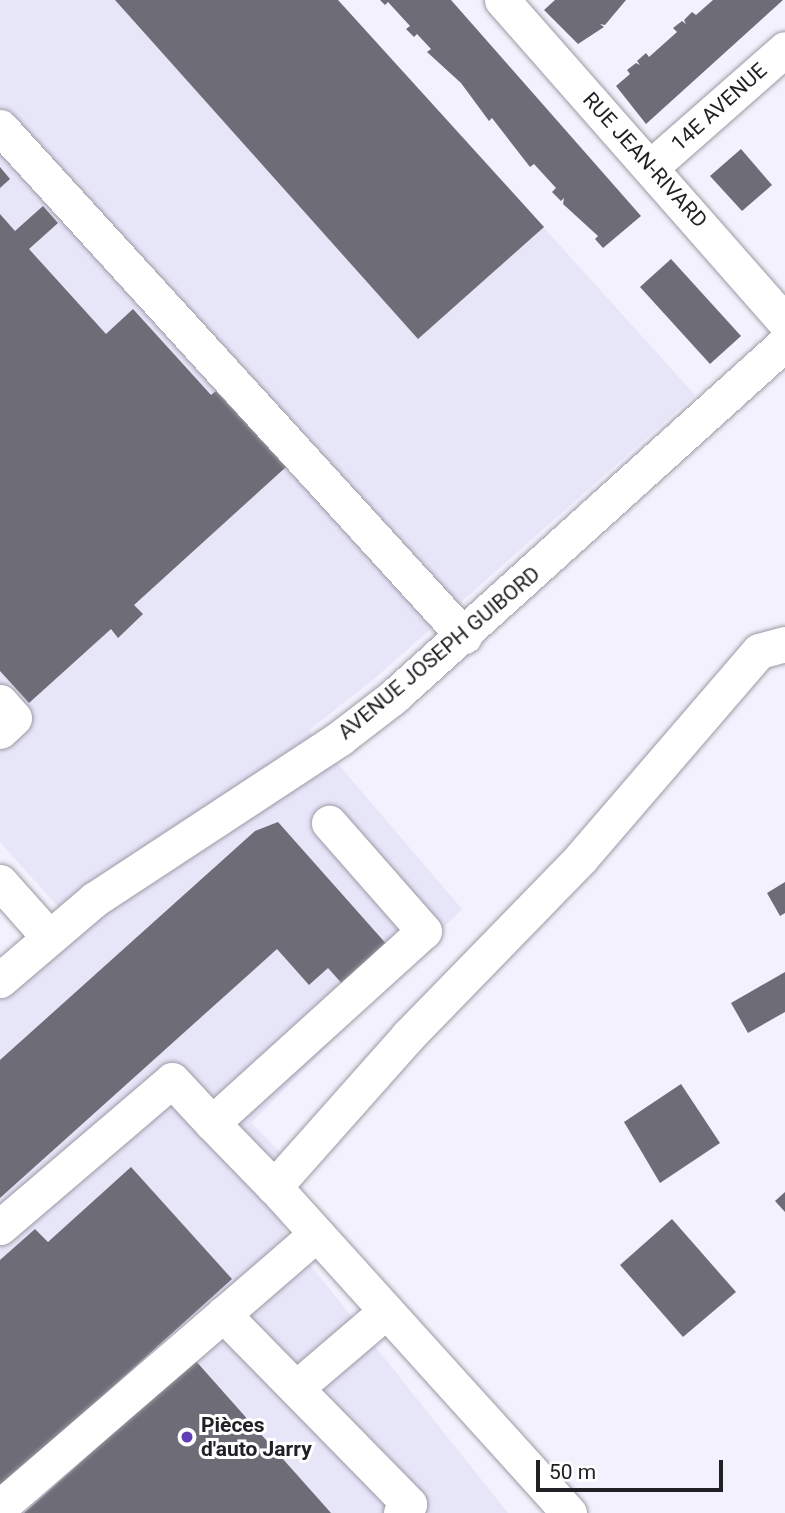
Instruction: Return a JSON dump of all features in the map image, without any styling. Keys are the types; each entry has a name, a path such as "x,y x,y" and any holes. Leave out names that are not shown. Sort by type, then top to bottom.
{"street":[{"name":"RUE JEAN-RIVARD","path":"502,0 652,166 785,322"},
{"name":"14E AVENUE","path":"652,166 785,48"},
{"path":"0,127 464,636"},
{"name":"AVENUE JOSEPH GUIBORD","path":"0,980 48,936 95,899 340,738 464,636 785,343"},
{"path":"274,1186 408,1035 580,859 759,651 785,643"},
{"path":"0,702 14,718 0,731"},
{"path":"212,1124 424,931 329,824"},
{"path":"0,882 48,936"},
{"path":"0,1227 172,1080 274,1186 569,1513"},
{"path":"0,1507 316,1234"},
{"path":"296,1388 386,1311"},
{"path":"223,1314 409,1504 401,1513"}],"shaded area":[{"path":"0,0 338,0 695,395 374,679 309,730 462,909 251,1123 280,1152 273,1181 276,1213 288,1237 508,1513 0,1513 0,980 68,918 0,842"}],"building":[{"path":"115,0 338,0 544,227 418,339"},
{"path":"380,0 451,0 641,216 603,248 595,239 598,236 563,204 564,198 561,201 552,192 556,188 534,164 530,167 492,118 489,121 461,83 427,52 431,49 417,34 414,37 406,29 410,26 388,2 385,5"},
{"path":"555,0 626,0 605,25 600,24 604,27 578,44 544,10"},
{"path":"713,0 783,0 646,124 616,86 630,74 627,70 636,63 640,65 637,61 646,53 649,57 677,32 673,28 682,21 686,24 684,20 692,12 696,15"},
{"path":"741,149 772,185 742,211 710,176"},
{"path":"0,167 10,179 0,188"},
{"path":"43,206 58,223 29,249 106,334 133,309 211,395 216,391 286,467 134,605 143,614 118,638 111,629 29,703 0,671 0,214 15,231"},
{"path":"671,259 741,336 710,364 640,287"},
{"path":"278,822 389,947 345,987 328,968 309,985 277,949 0,1198 0,1060 255,831"},
{"path":"785,882 785,913 780,916 767,893"},
{"path":"785,972 785,1012 748,1033 731,1003"},
{"path":"681,1084 720,1143 660,1183 624,1122"},
{"path":"131,1167 232,1279 0,1489 0,1260 35,1229 48,1242"},
{"path":"785,1192 785,1212 775,1201"},
{"path":"672,1219 736,1292 683,1337 620,1265"},
{"name":"Pièces d'auto Jarry","path":"195,1360 331,1513 24,1513"}],"place":[{"name":"Pièces d'auto Jarry","path":"187,1437"}]}
